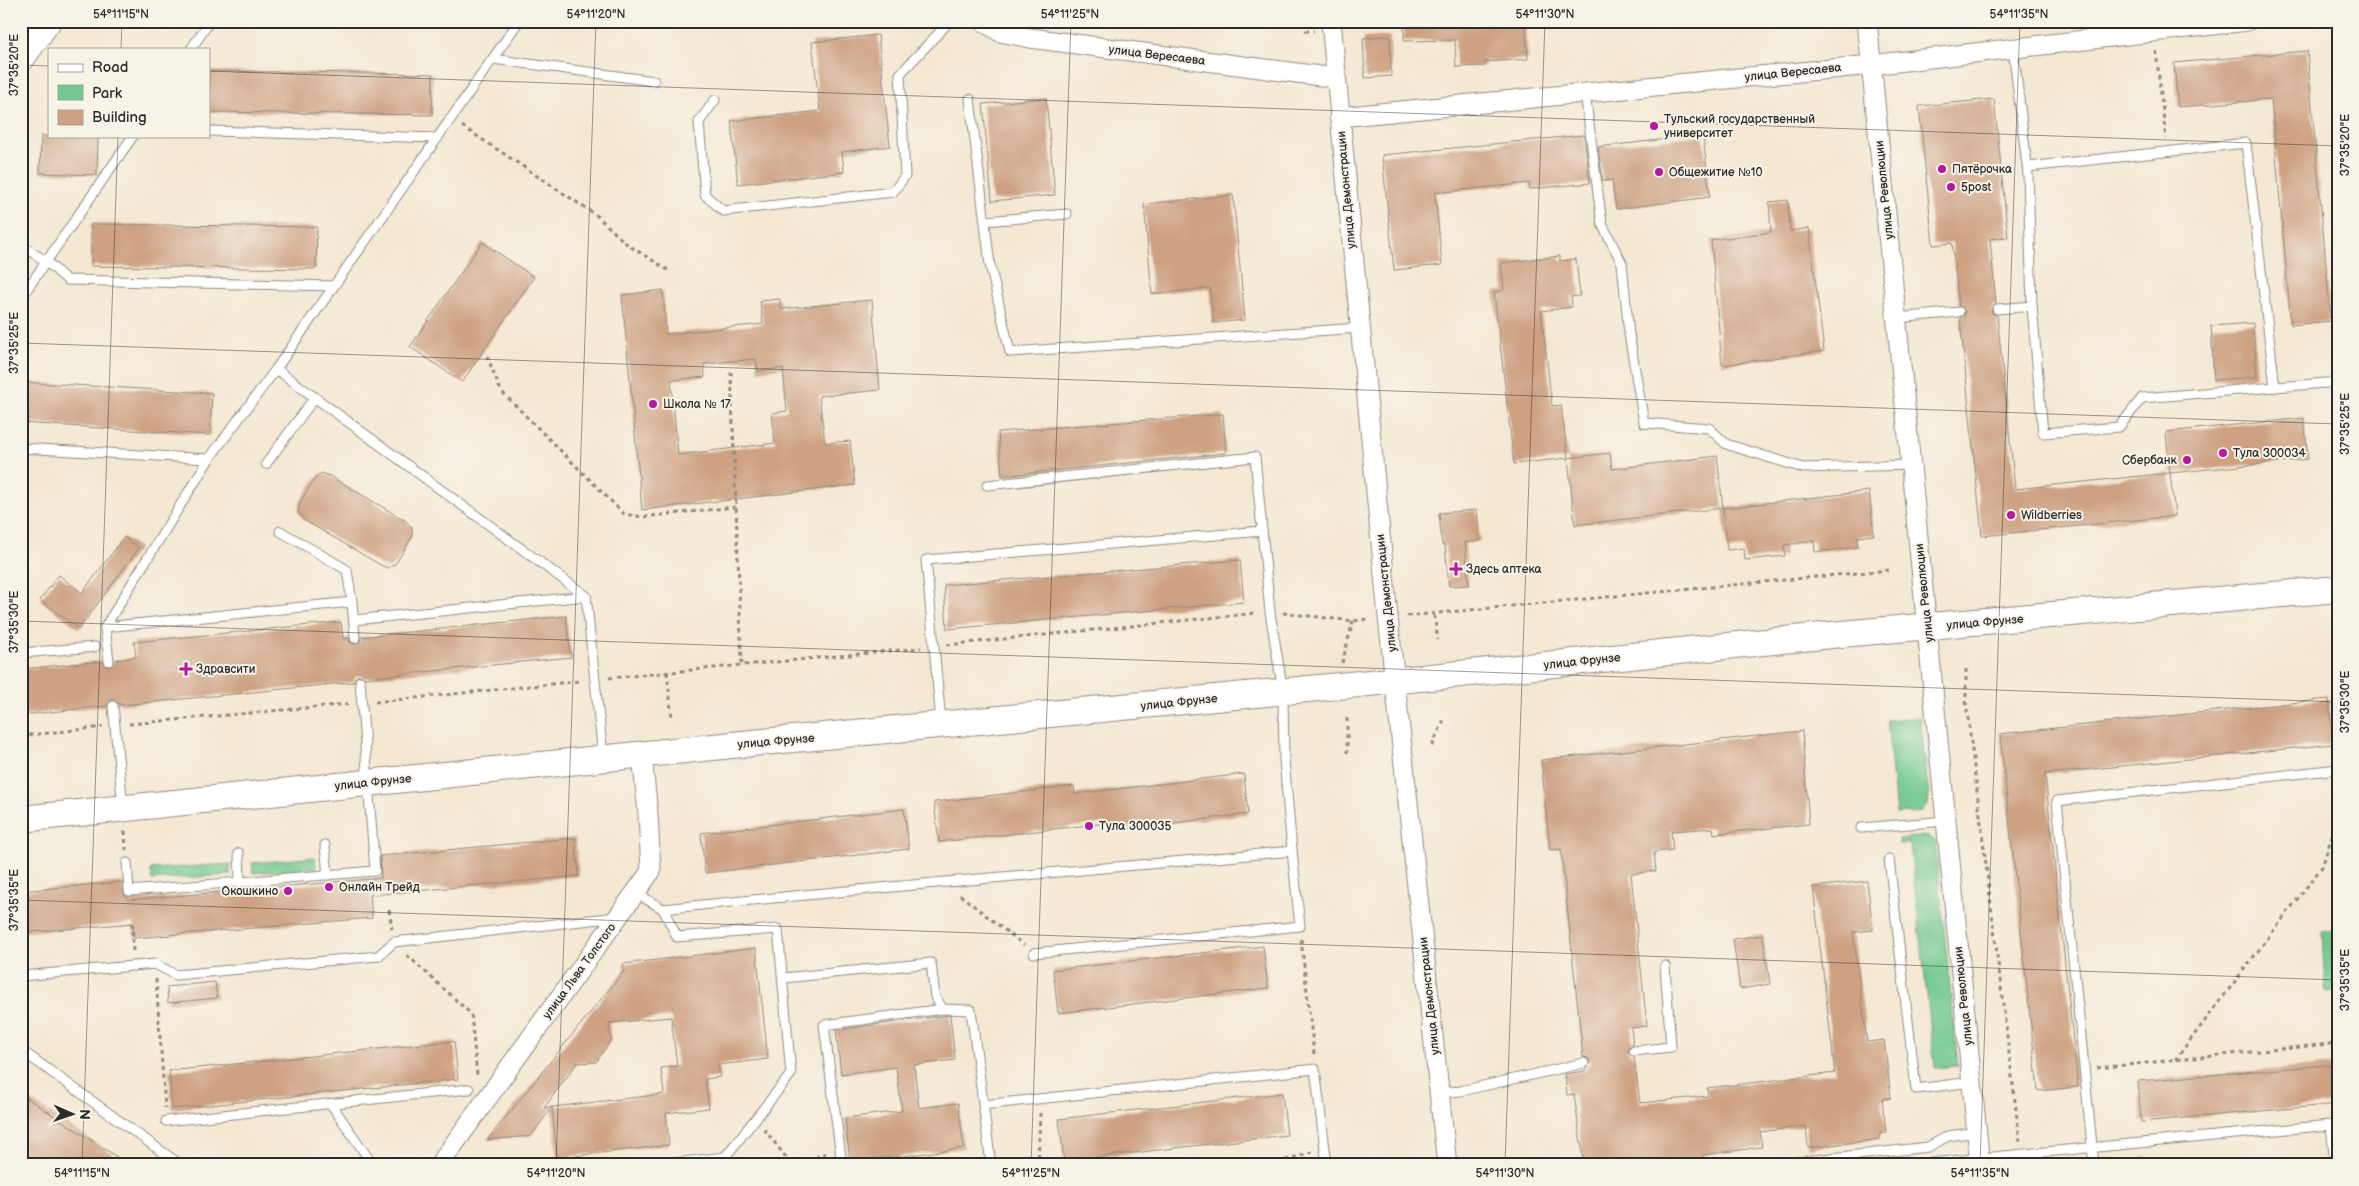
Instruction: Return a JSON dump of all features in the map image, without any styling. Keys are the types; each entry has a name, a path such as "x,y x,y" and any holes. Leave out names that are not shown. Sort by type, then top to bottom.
{"street":[{"path":"21,59 48,21"},
{"name":"улица Вересаева","path":"983,21 1000,32 1030,38 1335,78"},
{"name":"улица Демонстрации","path":"1330,21 1395,680 1447,1165"},
{"name":"улица Революции","path":"1867,21 1979,1161"},
{"name":"улица Вересаева","path":"1339,117 1871,65 2237,22"},
{"name":"улица Фрунзе","path":"21,819 603,758 1927,627 2338,589"},
{"name":"улица Льва Толстого","path":"439,1165 651,871 642,755"}],"lane":[{"path":"192,48 210,21"},
{"path":"109,661 105,627 210,459 276,369 520,21"},
{"path":"715,100 698,122 704,195 723,211 893,192 905,176 900,74 950,21"},
{"path":"2013,48 2028,167 2032,306 2043,433 2119,427 2142,398 2338,382"},
{"path":"493,59 654,81"},
{"path":"1586,93 1602,224 1622,263 1629,334 1644,423 1709,428 1726,444 1803,468 1911,465"},
{"path":"970,98 990,265 1010,352 1360,328"},
{"path":"210,131 438,138"},
{"path":"21,298 132,138"},
{"path":"2028,167 2246,144 2275,387"},
{"path":"985,221 1067,214"},
{"path":"21,245 47,262 68,280 334,286"},
{"path":"1997,309 2032,306"},
{"path":"1897,318 1959,312"},
{"path":"276,369 586,596 603,758"},
{"path":"266,464 315,397"},
{"path":"21,448 210,459"},
{"path":"986,485 1255,458 1270,612 1283,692 1284,759 1300,926 1034,953"},
{"path":"280,531 347,570 355,638"},
{"path":"941,726 936,646 926,560 1262,531"},
{"path":"354,620 586,596"},
{"path":"105,627 352,602"},
{"path":"21,653 95,647"},
{"path":"127,863 129,891 375,871 360,682"},
{"path":"113,706 123,808"},
{"path":"2094,1165 2057,801 2338,769"},
{"path":"1861,828 1946,821"},
{"path":"325,845 328,875"},
{"path":"662,909 881,887 945,883 1292,851"},
{"path":"239,853 240,882"},
{"path":"1889,859 1916,1089 1972,1082"},
{"path":"636,893 662,909 677,937 778,929 784,978 791,1074 725,1157 657,1165"},
{"path":"21,976 155,964 176,975 378,956 394,942 618,916"},
{"path":"784,978 931,963 935,997 943,1009"},
{"path":"1634,1051 1671,1047 1665,966"},
{"path":"842,1165 824,1026 943,1009 971,1010 991,1165"},
{"path":"21,1050 175,1161 172,1165"},
{"path":"1439,1093 1461,1091 1584,1063"},
{"path":"983,1105 1315,1069 1326,1165"},
{"path":"166,1121 469,1089"},
{"path":"331,1104 373,1165"},
{"path":"1908,1165 1979,1161 2021,1154 2331,1125 2335,1165"},
{"path":"1769,1165 1928,1146 1948,1136 1977,1132"}],"path":[{"path":"2156,49 2167,152"},
{"path":"21,103 28,108"},
{"path":"452,118 596,215 628,245 668,270"},
{"path":"487,356 501,391 624,514 643,518 735,507"},
{"path":"731,372 742,665"},
{"path":"1402,617 1889,570"},
{"path":"21,736 1270,612 1353,621 1371,619"},
{"path":"1434,615 1438,640"},
{"path":"1341,664 1353,621"},
{"path":"1966,669 1966,701 2021,1154"},
{"path":"667,672 672,718"},
{"path":"1347,718 1348,753"},
{"path":"1432,746 1444,720"},
{"path":"123,808 127,863"},
{"path":"2175,1060 2322,867 2338,817"},
{"path":"945,883 1034,953"},
{"path":"132,923 134,966"},
{"path":"1300,926 1315,1069"},
{"path":"394,942 471,1014 477,1075"},
{"path":"155,964 166,1121"},
{"path":"2084,1069 2338,1043"},
{"path":"1038,1165 1040,1103 1050,1098"},
{"path":"756,1119 789,1161 810,1165"},
{"path":"1270,1165 1324,1148"}],"green space":[{"path":"1920,717 1929,796 1928,804 1921,812 1896,814 1887,720"},
{"path":"1924,836 1935,841 1958,1066 1935,1068 1910,844 1899,844 1899,839"},
{"path":"315,857 316,868 253,873 252,863"},
{"path":"230,864 230,875 152,880 151,869"},
{"path":"2338,930 2338,992 2325,993 2322,931"}],"building":[{"path":"1404,21 1525,21 1528,59 1485,62 1485,66 1456,67 1455,40 1404,41"},
{"path":"878,35 890,146 842,152 844,172 738,184 731,121 820,111 812,42"},
{"path":"1390,36 1391,76 1365,78 1363,38"},
{"path":"2307,51 2331,321 2291,325 2271,99 2178,107 2174,63"},
{"path":"210,71 433,74 432,115 210,112"},
{"path":"1046,98 1055,195 992,201 983,104"},
{"path":"1994,99 2008,237 1990,239 1996,303 1991,309 1992,313 1997,315 2015,489 2170,473 2175,516 1982,536 1960,318 1964,315 1965,311 1959,306 1952,243 1933,245 1919,106"},
{"path":"1584,135 1590,183 1530,189 1529,183 1435,193 1442,265 1394,270 1382,155"},
{"name":"Общежитие №10","path":"1703,135 1710,197 1616,209 1612,180 1603,181 1598,147"},
{"path":"41,136 48,136 48,138 98,138 97,175 40,173"},
{"path":"1233,195 1245,320 1213,323 1210,288 1152,294 1144,204"},
{"path":"1788,200 1790,231 1809,228 1824,351 1722,365 1711,240 1771,232 1769,202"},
{"path":"91,224 317,227 316,269 91,266"},
{"path":"482,242 534,277 462,382 410,347"},
{"path":"1560,256 1560,261 1576,259 1580,296 1571,297 1572,307 1541,311 1552,406 1561,405 1568,458 1514,464 1494,292 1504,290 1501,263"},
{"name":"Школа № 17","path":"663,290 666,334 763,324 760,301 780,299 781,309 872,300 880,390 819,396 825,443 850,441 855,485 642,510 622,295","holes":["756,359 758,371 783,368 787,411 772,413 775,443 678,455 671,380 705,377 704,364"]},
{"path":"2253,323 2257,377 2214,380 2211,326"},
{"path":"21,382 212,393 210,435 21,423"},
{"path":"1223,414 1226,453 1002,476 998,432"},
{"path":"2304,418 2308,459 2170,473 2166,432"},
{"path":"1610,453 1612,469 1717,456 1723,508 1575,525 1568,458"},
{"path":"321,473 330,476 406,521 412,528 412,537 396,563 389,568 382,566 304,520 298,512 300,502 314,480"},
{"path":"1869,491 1874,535 1857,537 1858,547 1815,552 1814,541 1784,545 1785,556 1745,560 1744,548 1727,550 1723,508"},
{"path":"1477,510 1480,541 1465,543 1469,585 1449,586 1445,545 1442,545 1439,513"},
{"path":"124,537 139,548 79,629 40,600 59,575 82,593"},
{"path":"1240,560 1244,602 947,629 944,585"},
{"path":"566,616 571,657 365,678 359,675 355,678 354,682 122,705 112,700 107,706 21,715 21,669 103,661 106,666 110,667 115,660 136,657 134,642 341,622 343,639 349,638 350,642 355,644 360,641 361,637"},
{"path":"2329,699 2333,744 2045,774 2078,1087 2038,1091 2000,734"},
{"path":"1802,731 1809,824 1714,834 1713,828 1671,831 1673,850 1654,852 1656,871 1631,874 1647,1026 1631,1028 1633,1045 1629,1048 1628,1052 1634,1057 1640,1103 1708,1096 1707,1088 1835,1073 1813,887 1867,881 1873,930 1853,932 1867,1042 1884,1040 1891,1098 1882,1099 1886,1133 1879,1134 1880,1139 1808,1148 1806,1126 1760,1132 1762,1147 1703,1155 1704,1165 1584,1165 1574,1094 1567,1095 1565,1074 1585,1071 1590,1062 1588,1058 1583,1057 1561,849 1550,850 1541,760"},
{"path":"1244,774 1248,814 1108,831 1107,823 939,842 934,802 1074,786 1075,794"},
{"path":"904,809 909,849 705,873 701,833"},
{"path":"575,838 579,876 370,895 372,918 134,938 133,923 21,933 21,891 122,882 124,894 129,900 381,878 380,856"},
{"path":"1763,935 1770,984 1740,989 1733,939"},
{"path":"1263,946 1268,988 1058,1013 1053,970"},
{"path":"756,948 768,1059 718,1065 720,1077 705,1079 709,1108 666,1113 669,1145 557,1158 552,1107 531,1136 487,1140 624,971 623,964","holes":["671,1017 677,1066 661,1068 664,1094 544,1108 577,1063 596,1062 611,1040 609,1023"]},
{"path":"215,982 217,998 168,1003 167,987"},
{"path":"950,1015 955,1060 914,1065 919,1108 958,1103 964,1148 850,1163 845,1118 902,1111 896,1067 841,1074 836,1030"},
{"path":"454,1041 458,1079 172,1109 169,1071"},
{"path":"2338,1064 2338,1104 2141,1122 2138,1081"},
{"path":"1282,1093 1287,1135 1064,1161 1059,1119"},
{"path":"21,1094 129,1165 21,1165"}],"place":[{"name":"Тульский государственный университет","path":"1654,126"},
{"name":"Пятёрочка","path":"1942,169"},
{"name":"Общежитие №10","path":"1659,172"},
{"name":"5post","path":"1951,187"},
{"name":"Школа № 17","path":"653,404"},
{"name":"Тула 300034","path":"2223,453"},
{"name":"Сбербанк","path":"2187,460"},
{"name":"Wildberries","path":"2011,515"},
{"name":"Здесь аптека","path":"1456,569"},
{"name":"Здравсити","path":"186,669"},
{"name":"Тула 300035","path":"1089,826"},
{"name":"Онлайн Трейд","path":"329,887"},
{"name":"Окошкино","path":"288,891"}]}
